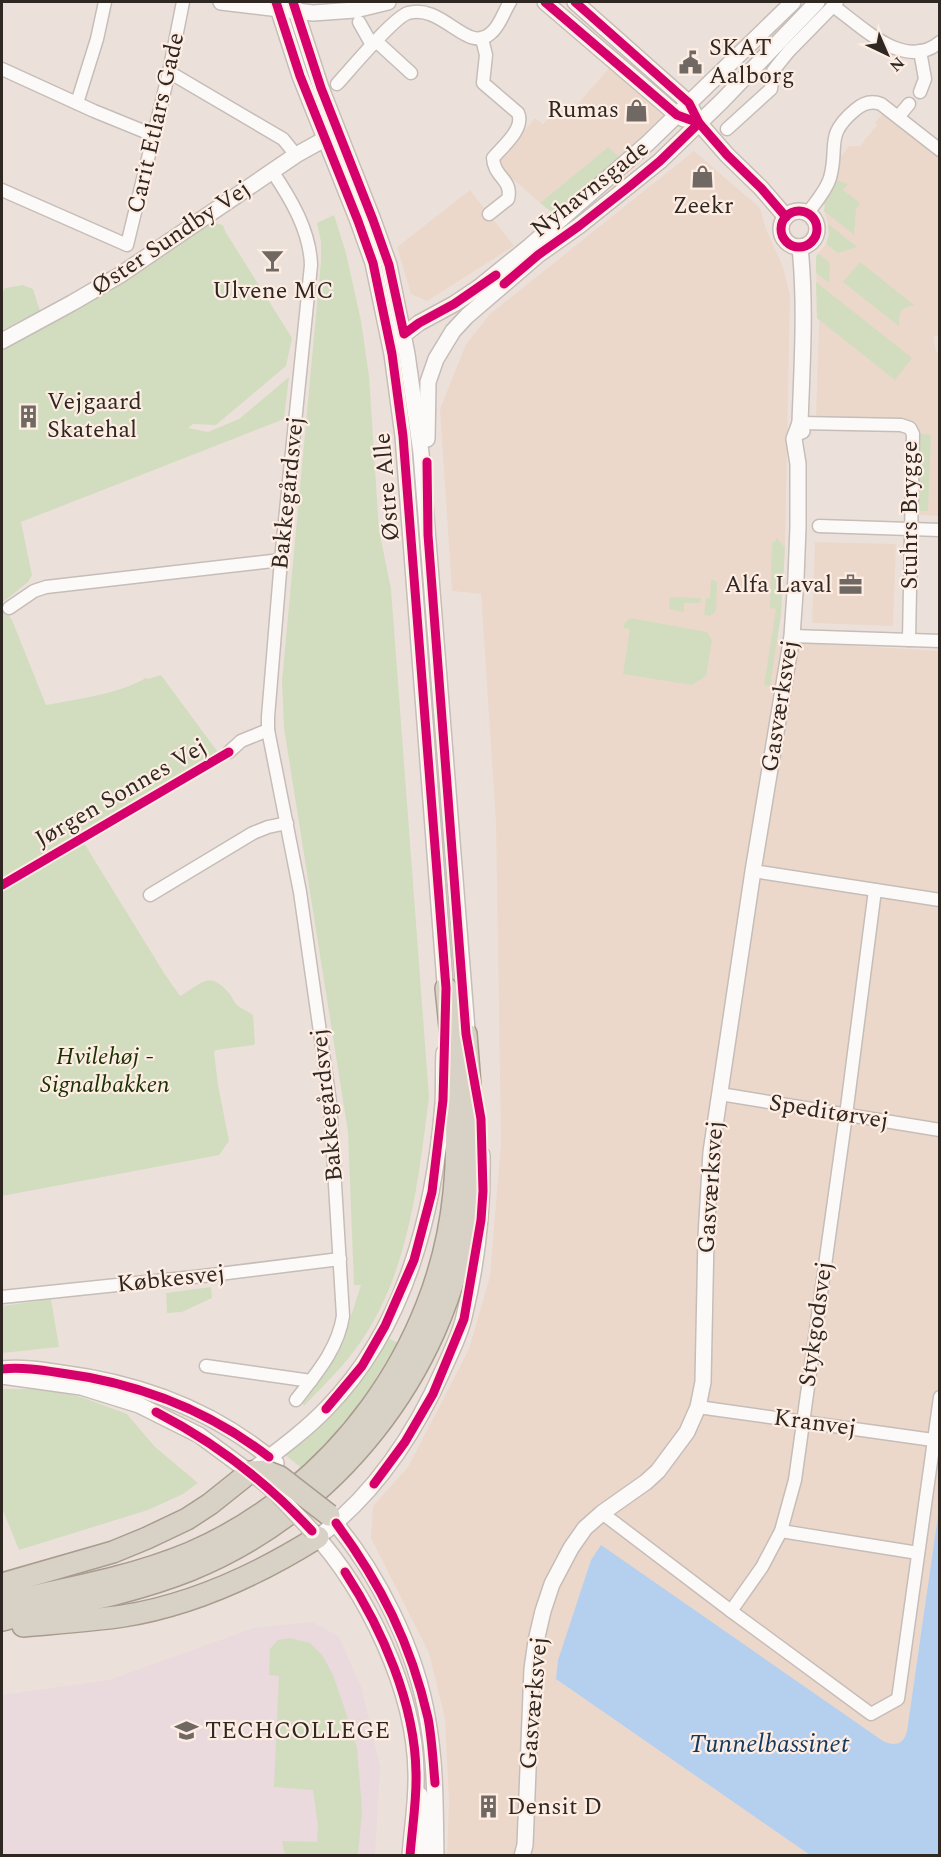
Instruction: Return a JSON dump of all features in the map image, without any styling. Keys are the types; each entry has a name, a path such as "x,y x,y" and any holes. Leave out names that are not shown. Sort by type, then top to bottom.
{"highway":[{"path":"2,1603 129,1574 181,1556 221,1538 278,1502 303,1481 335,1450 371,1408 406,1352 420,1322 436,1280 449,1226 454,1193 457,1133 446,988"},
{"path":"2,1620 164,1580 247,1542 297,1507 342,1468 385,1418 406,1386 438,1323 462,1247 467,1220 473,1148 466,1034"},
{"path":"2,1584 113,1552 155,1535 194,1514 263,1470 280,1477 332,1518"},
{"path":"2,1630 124,1616 182,1602 234,1582 315,1534"}],"street":[{"path":"77,103 97,39 105,2"},
{"name":"Carit Etlars Gade","path":"2,190 128,245 183,2"},
{"path":"221,2 295,6 313,13 346,12 388,2"},
{"path":"337,84 374,43 406,14 426,12 440,17 465,35 474,39 482,39 491,34 510,2"},
{"path":"545,2 727,155 761,188 786,217"},
{"path":"574,2 689,103"},
{"path":"687,120 698,112 701,105 735,70 792,2"},
{"name":"Nyhavnsgade","path":"428,535 428,382 436,359 453,331 467,316 538,255 579,226 660,161 687,120 689,103 792,2"},
{"name":"Nyhavnsgade","path":"392,354 394,346 404,334 496,275 648,143 687,120 817,2"},
{"path":"727,129 771,89 773,70 835,4 869,33 894,48 906,52 920,51 932,48 939,42"},
{"name":"Østre Alle","path":"277,5 300,76 331,135 389,265 404,334 416,417 428,535 466,1034 481,1119 483,1191 477,1244 464,1319 433,1394 391,1463 366,1494 332,1518 315,1534"},
{"name":"Østre Alle","path":"263,1470 326,1409 362,1366 386,1326 414,1260 432,1192 436,1162 443,1100 446,988 403,436 392,354 373,262 331,135 321,88 295,6"},
{"path":"360,22 374,43 411,73"},
{"path":"482,39 486,55 483,83 518,113 520,119 519,127 493,158 494,167 510,191 508,199 489,214"},
{"path":"920,51 925,80 920,92"},
{"path":"2,69 153,135"},
{"path":"169,72 283,139 296,155"},
{"path":"807,214 820,197 829,179 837,130 842,121 863,104 873,102 881,104 939,150"},
{"path":"898,117 909,104"},
{"name":"Øster Sundby Vej","path":"2,341 120,275 296,155 331,135"},
{"name":"Bakkegårdsvej","path":"272,171 298,215 310,249 309,285 281,560 268,730 300,892 330,1102 343,1316 341,1329 334,1346 296,1400"},
{"path":"796,212 807,214 815,223 816,235 809,244 794,247 784,240 781,228 786,217 796,212"},
{"name":"Gasværksvej","path":"522,1856 525,1845 532,1669 543,1611 552,1584 571,1548 585,1528 658,1472 687,1432 698,1407 703,1382 706,1237 711,1152 753,871 792,636 796,578 798,464 804,439 800,423 803,310 800,247"},
{"name":"Stuhrs Brygge","path":"800,423 901,425 910,428 914,442 909,640"},
{"path":"819,526 939,530"},
{"path":"9,608 34,591 46,587 281,560"},
{"path":"792,636 939,641"},
{"name":"Jørgen Sonnes Vej","path":"229,752 241,741 268,730"},
{"path":"150,895 253,833 287,823"},
{"path":"753,871 939,900"},
{"path":"846,1115 875,890"},
{"name":"Speditørvej","path":"720,1094 939,1130"},
{"name":"Stykgodsvej","path":"731,1611 762,1567 781,1531 795,1480 846,1115"},
{"name":"Købkesvej","path":"2,1297 340,1259"},
{"path":"206,1366 311,1381"},
{"path":"2,1369 17,1368 82,1375 146,1391 212,1419 252,1444 263,1470 288,1506 315,1534 345,1572 375,1624 386,1649 409,1714 416,1771 410,1856"},
{"path":"2,1376 81,1387 139,1405 263,1470"},
{"path":"602,1513 871,1714 898,1700 939,1397"},
{"name":"Kranvej","path":"698,1407 933,1440"},
{"path":"332,1518 360,1556 382,1592 398,1625 417,1677 428,1720 432,1753 435,1783 436,1856"},
{"path":"781,1531 918,1553"},
{"path":"416,1784 425,1812 423,1856"}],"shaded area":[{"path":"609,68 663,115 619,157 608,147 540,203 505,172 500,162 502,157 535,118 543,124 558,107 568,115"},
{"path":"883,113 939,158 940,335 934,336 935,348 940,358 939,516 918,515 920,434 916,423 906,420 816,417 819,320 817,318 816,256 826,244 829,234 823,204 836,180 839,159 849,146 860,146 877,125 875,123"},
{"path":"694,151 760,208 766,229 783,267 790,296 785,547 777,641 939,651 940,1509 907,1731 905,1738 899,1744 891,1745 883,1741 601,1546 591,1560 558,1660 556,1679 810,1855 447,1855 449,1801 445,1719 429,1653 371,1538 373,1506 408,1467 469,1349 490,1276 501,1143 496,823 481,594 452,591 440,409 466,344 490,314"},
{"path":"470,190 514,246 427,301 411,294 397,247"},
{"name":"Alfa Laval","path":"815,542 896,544 893,626 812,623"},
{"name":"TECHCOLLEGE","path":"313,1622 339,1637 362,1689 380,1767 375,1855 2,1855 2,1695 109,1680 254,1628"}],"green space":[{"path":"608,147 619,157 553,213 540,203"},
{"path":"836,180 848,184 843,190 860,203 856,209 854,235 824,211 825,205 823,204"},
{"path":"334,215 346,253 361,321 369,376 379,530 391,589 429,1097 415,1195 400,1259 389,1290 375,1319 357,1347 304,1406 302,1402 344,1338 361,1285 354,1285 348,1132 284,728 282,681 321,261 321,242 317,223"},
{"path":"210,222 223,225 292,338 286,366 216,425 193,424 188,428 208,432 239,419 289,377 284,419 21,522 32,575 28,582 2,603 2,349 62,316"},
{"path":"828,224 857,247 838,253 826,244 829,235"},
{"path":"819,254 830,263 829,283 816,273 816,256"},
{"path":"860,262 915,306 903,309 899,318 900,327 843,282"},
{"path":"816,282 912,358 895,380 817,318"},
{"path":"23,285 33,289 40,311 2,330 2,293 5,288"},
{"path":"920,434 931,435 928,511 918,511"},
{"path":"776,538 785,547 781,614 770,686 764,685 776,609 770,608 772,542 775,542"},
{"path":"711,580 717,582 716,611 710,616 704,615 706,598 710,598"},
{"path":"670,597 701,598 700,603 684,603 684,612 669,609"},
{"name":"Hvilehøj - Signalbakken","path":"2,606 12,620 46,705 110,692 146,678 161,675 220,755 79,835 180,996 200,983 210,980 222,986 237,1005 253,1015 255,1044 214,1052 229,1141 219,1155 2,1196"},
{"path":"630,618 707,632 712,640 706,676 692,685 623,674 630,629 624,628 624,624"},
{"path":"211,1287 212,1298 182,1312 167,1313 166,1293"},
{"path":"51,1299 59,1347 2,1353 2,1306"},
{"path":"386,1337 398,1343 361,1402 303,1469 284,1454"},
{"path":"2,1389 49,1389 84,1398 127,1414 155,1447 198,1483 183,1494 148,1510 19,1550 2,1508"},
{"path":"290,1638 310,1643 322,1655 333,1675 357,1748 362,1809 358,1855 285,1855 282,1841 317,1842 318,1826 313,1790 274,1787 279,1676 269,1675 270,1649 278,1640"}],"water":[{"name":"Tunnelbassinet","path":"939,1509 939,1855 810,1855 556,1679 558,1660 591,1560 601,1545 883,1741 891,1744 898,1743 904,1739 907,1731"}],"cycle path":[{"path":"276,2 300,76 373,263 392,354 403,436 446,988 443,1100 432,1192 414,1260 385,1326 362,1366 326,1409"},
{"path":"293,2 321,88 389,265 404,334 496,275"},
{"path":"545,2 677,115 699,123"},
{"path":"575,2 689,103 699,123 786,217"},
{"path":"504,284 538,255 630,186 699,123"},
{"path":"799,211 812,216 817,229 812,242 799,247 786,242 781,229 786,216 799,211"},
{"path":"374,1484 405,1442 433,1394 464,1319 481,1220 483,1191 481,1119 466,1034 428,535 427,462"},
{"path":"2,885 229,752"},
{"path":"2,1369 61,1373 145,1392 197,1412 222,1425 269,1457"},
{"path":"156,1412 220,1450 240,1465 277,1496 312,1531"},
{"path":"336,1523 380,1592 413,1665 428,1718 435,1783"},
{"path":"345,1572 359,1594 383,1642 394,1668 410,1720 416,1783 410,1856"}],"place":[{"name":"SKAT Aalborg","path":"691,62"},
{"name":"Rumas","path":"637,110"},
{"name":"Zeekr","path":"703,176"},
{"name":"Ulvene MC","path":"273,261"},
{"name":"Vejgaard Skatehal","path":"29,416"},
{"name":"Alfa Laval","path":"850,585"},
{"name":"TECHCOLLEGE","path":"187,1731"},
{"name":"Densit D","path":"489,1807"}]}
